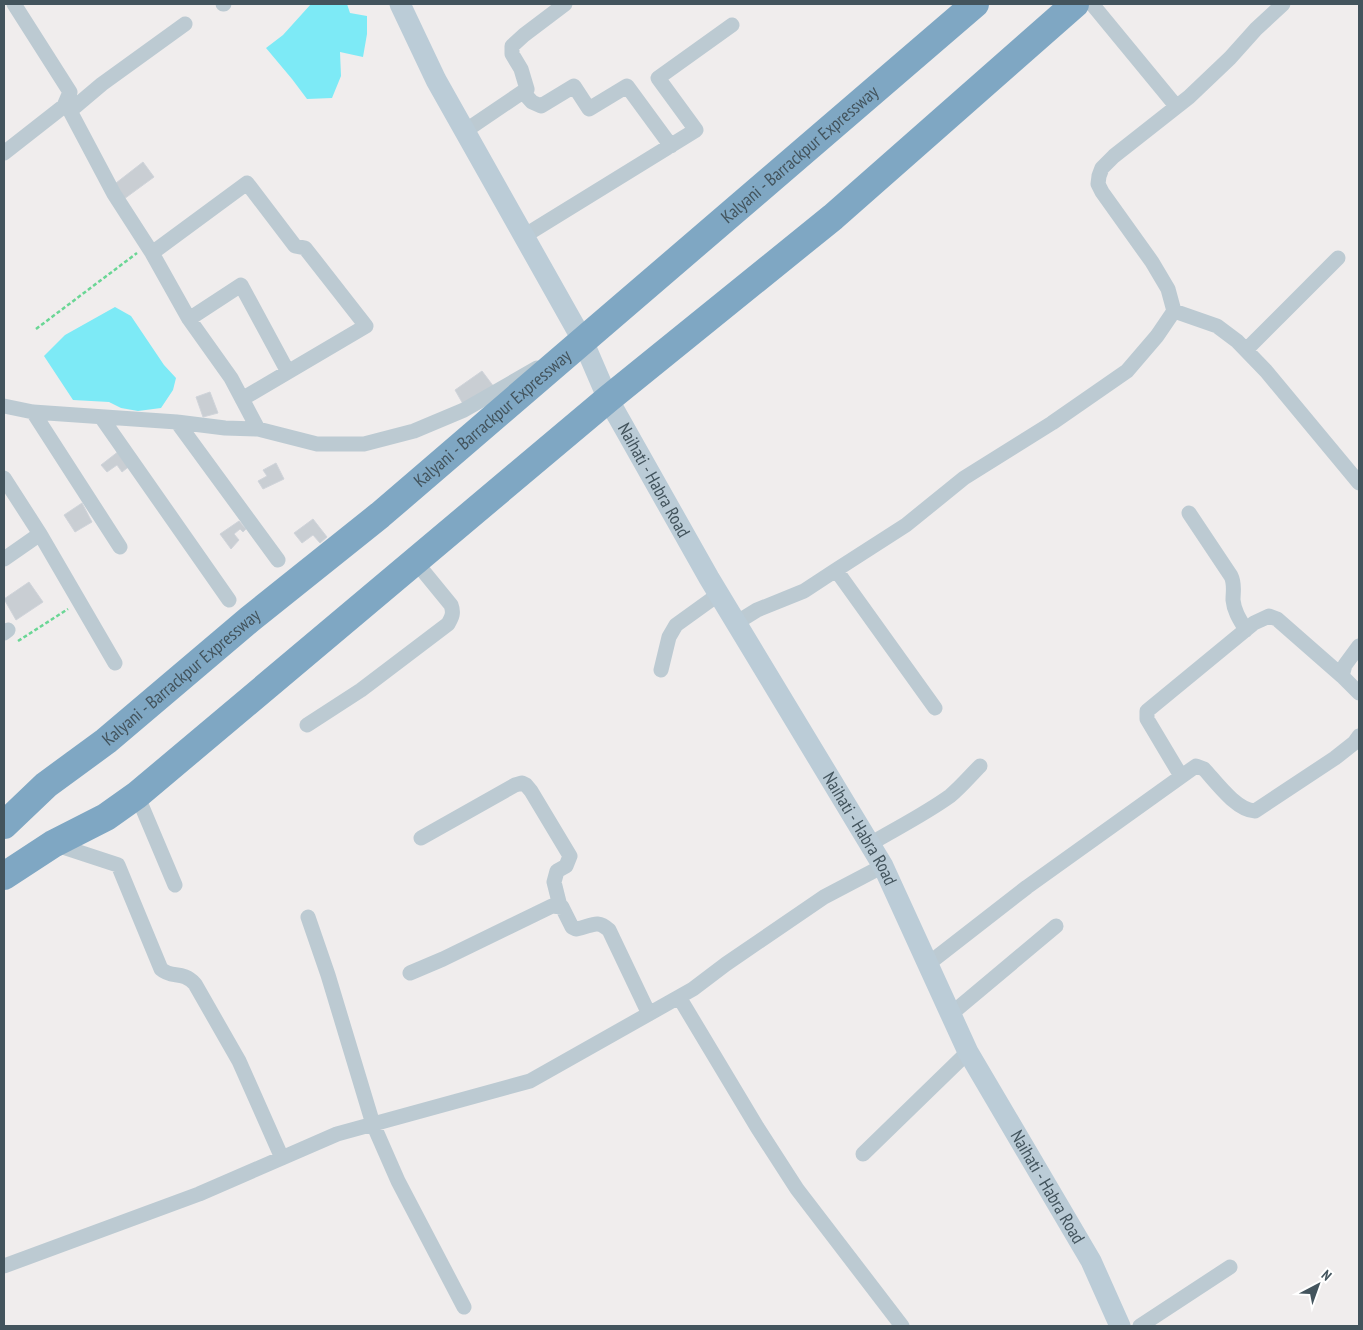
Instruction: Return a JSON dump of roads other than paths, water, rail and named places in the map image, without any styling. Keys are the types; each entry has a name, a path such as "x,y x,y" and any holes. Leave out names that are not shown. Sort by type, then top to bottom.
{"highway":[{"name":"Kalyani - Barrackpur Expressway","path":"4,826 46,785 106,741 250,619 380,515 975,4"},
{"path":"4,876 53,844 106,817 137,795 608,399 834,217 1075,4"}],"main road":[{"name":"Naihati - Habra Road","path":"400,4 436,80 583,341 608,399 736,623 884,866 968,1052 1091,1261 1120,1326"}],"street":[{"path":"14,4 70,92 67,108 114,194 189,319 231,378 258,429"},
{"path":"465,131 526,89 522,69 512,54 512,46 524,34 565,4"},
{"path":"1092,4 1176,106"},
{"path":"736,623 757,610 804,591 906,525 964,478 1052,423 1127,371 1157,336 1174,311 1164,282 1152,262 1106,199 1098,184 1102,168 1230,58 1256,29 1283,4"},
{"path":"4,154 185,24"},
{"path":"524,236 696,130 658,78 732,25"},
{"path":"523,92 532,102 541,106 574,86 589,109 627,86 670,146"},
{"path":"149,250 247,184 295,246 305,248 366,326 242,399"},
{"path":"1246,350 1338,258"},
{"path":"189,319 241,285 288,372"},
{"path":"1174,311 1217,326 1237,341 1266,371 1359,483"},
{"path":"4,406 33,412 258,429 317,444 364,444 414,431 464,410 583,341"},
{"path":"33,412 120,547"},
{"path":"101,417 229,600"},
{"path":"177,422 278,560"},
{"path":"4,478 40,534 115,662"},
{"path":"1189,513 1231,576 1234,587 1236,614 1246,630"},
{"path":"4,559 40,534"},
{"path":"307,725 361,690 448,624 453,610 451,605 415,560"},
{"path":"836,570 936,708"},
{"path":"661,670 671,630 676,624 719,594"},
{"path":"1181,776 1147,719 1147,711 1264,617 1278,618 1359,693"},
{"path":"1342,676 1346,665 1359,646"},
{"path":"928,964 1027,887 1196,766 1200,766 1239,806 1247,811 1255,811 1335,758 1354,743 1359,736"},
{"path":"870,844 928,811 952,794 980,766"},
{"path":"421,838 515,784 522,783 526,785 570,856 566,866 557,871 554,882 560,906 572,927 576,929 597,923 602,924 609,930 649,1014"},
{"path":"137,795 175,885"},
{"path":"53,844 118,864 161,969 169,974 185,976 195,984 239,1061 282,1158"},
{"path":"4,1266 199,1194 337,1134 530,1081 693,989 824,897 884,866"},
{"path":"410,973 552,906 560,906"},
{"path":"308,917 374,1124 398,1181 464,1307"},
{"path":"951,1014 1056,926"},
{"path":"679,997 757,1127 797,1189 902,1326"},
{"path":"863,1154 968,1052"},
{"path":"1140,1326 1230,1267"}],"water":[{"path":"311,4 347,4 350,13 367,16 367,34 363,57 340,52 341,76 332,98 307,99 266,48 283,35"},
{"path":"115,307 131,316 164,365 176,378 173,390 161,408 138,411 121,408 109,402 73,400 44,356 65,335"}]}
